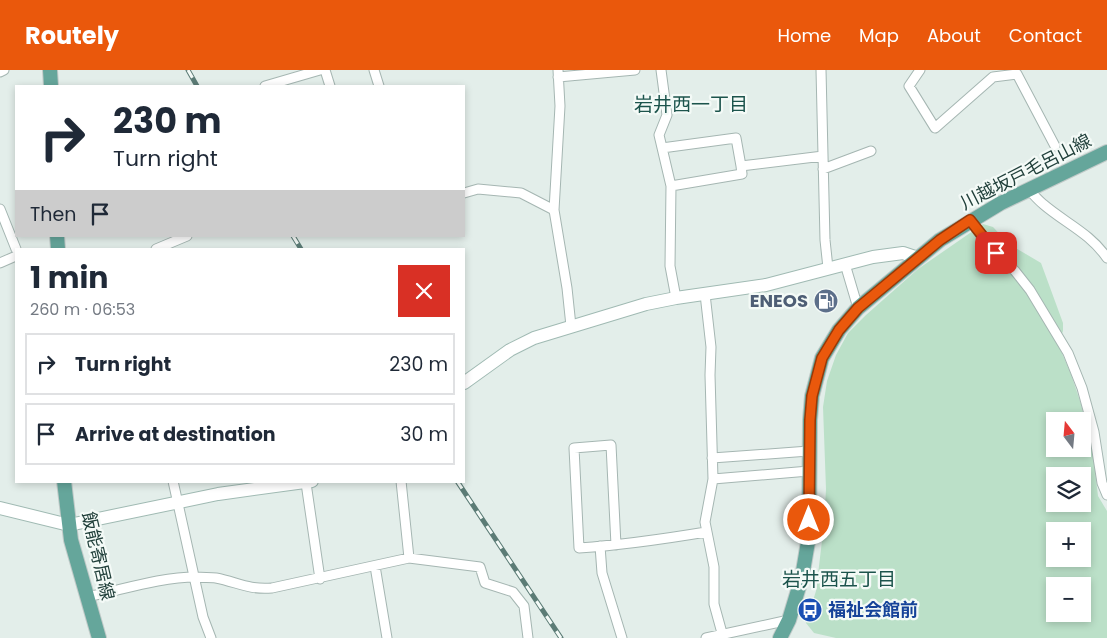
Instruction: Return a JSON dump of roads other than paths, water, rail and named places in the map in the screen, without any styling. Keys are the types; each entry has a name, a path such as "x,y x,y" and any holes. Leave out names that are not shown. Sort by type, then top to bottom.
{"main road":[{"path":"50,70 51,85"},
{"name":"川越坂戸毛呂山線","path":"780,638 789,620 802,577 809,536 812,396 822,358 839,330 858,308 940,240 970,220 1107,152"},
{"name":"飯能寄居線","path":"64,483 71,540 100,638"}],"street":[{"path":"0,72 4,70"},
{"path":"267,85 291,74 320,70"},
{"path":"325,70 330,85"},
{"path":"374,70 379,85"},
{"path":"571,326 567,288 554,210 560,106 558,74 636,70"},
{"path":"661,70 667,115 659,135 671,186 670,266 676,298"},
{"path":"821,70 825,240 828,268"},
{"path":"920,70 909,86 935,128 993,77 1017,74 1056,146"},
{"path":"662,148 736,138 742,174 671,186"},
{"path":"823,169 871,152"},
{"path":"741,166 823,156"},
{"path":"465,193 478,189 521,193 554,210"},
{"path":"1029,190 1044,204 1078,228 1102,249 1107,258"},
{"path":"0,209 2,220 16,248"},
{"path":"970,220 987,244 1015,271 1030,290 1068,354 1082,388 1094,432 1102,483 1107,495"},
{"path":"158,248 185,237"},
{"path":"465,382 522,344 571,326 646,304 766,286 873,257 903,252 918,258"},
{"path":"0,262 15,256"},
{"path":"845,264 858,308"},
{"path":"704,294 711,347 713,479 705,522 714,567 714,604 722,633"},
{"path":"616,545 611,445 574,448 579,548 616,545 706,532"},
{"path":"712,458 810,450"},
{"path":"713,479 809,471"},
{"path":"173,483 193,577 210,638"},
{"path":"0,508 69,525 247,489 300,483"},
{"path":"309,483 320,579"},
{"path":"401,483 409,558"},
{"path":"600,546 602,573 622,638"},
{"path":"87,598 165,580 193,577 215,578 260,589 320,579 409,558 480,567 485,583 513,592 524,606 528,638"},
{"path":"375,566 387,638"},
{"path":"706,638 789,620"}],"railway":[{"path":"188,70 196,85"},
{"path":"294,237 300,248"},
{"path":"458,483 561,638"}],"place":[{"name":"ENEOS","path":"826,301"},
{"name":"福祉会館前","path":"810,610"}],"district":[{"name":"岩井西一丁目","path":"691,104"},
{"name":"岩井西五丁目","path":"839,579"}]}
